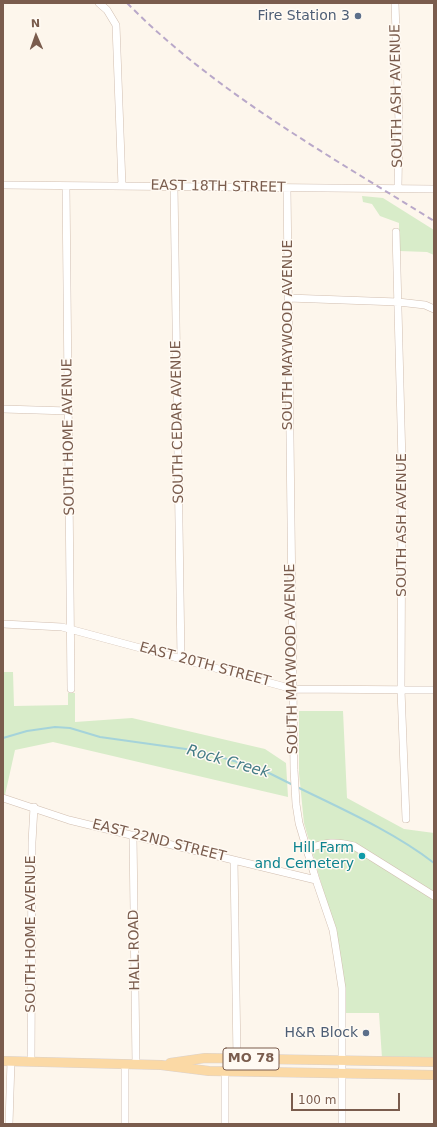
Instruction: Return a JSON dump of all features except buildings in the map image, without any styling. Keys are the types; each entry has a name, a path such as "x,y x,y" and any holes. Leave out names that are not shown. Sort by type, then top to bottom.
{"main road":[{"name":"MO 78","path":"161,1065 205,1058 434,1062"},
{"name":"MO 78","path":"7,1061 161,1065 209,1071 434,1076"}],"street":[{"path":"99,3 107,10 116,26 122,186"},
{"name":"SOUTH ASH AVENUE","path":"395,3 398,188"},
{"name":"EAST 18TH STREET","path":"3,185 434,189"},
{"name":"SOUTH HOME AVENUE","path":"66,186 71,689"},
{"name":"SOUTH CEDAR AVENUE","path":"174,186 181,658"},
{"name":"SOUTH MAYWOOD AVENUE","path":"287,188 294,770 296,804 316,880 333,930 342,988 342,1124"},
{"name":"SOUTH ASH AVENUE","path":"396,232 402,462 401,690 406,819"},
{"path":"288,298 398,302 425,306 434,309"},
{"path":"3,409 69,411"},
{"name":"EAST 20TH STREET","path":"3,624 47,626 71,630 293,689 434,690"},
{"name":"EAST 22ND STREET","path":"3,798 34,807 69,820 316,880"},
{"name":"SOUTH HOME AVENUE","path":"30,1062 32,842 34,807"},
{"name":"HALL ROAD","path":"133,835 136,1064"},
{"path":"307,849 325,842 340,842 354,846 434,896"},
{"path":"234,860 237,1059"},
{"path":"7,1061 9,1124"},
{"path":"124,1064 125,1124"},
{"path":"224,1071 225,1124"}],"green space":[{"path":"362,196 383,198 434,230 434,255 427,252 399,251 399,223 380,216 372,204 363,202"},
{"path":"3,672 13,672 14,706 68,705 68,693 75,693 75,722 132,718 265,749 286,763 288,797 53,742 15,750 5,795 3,794"},
{"path":"299,711 343,711 347,798 404,829 434,833 434,1059 382,1058 379,1013 346,1013 339,946 304,823 299,773"}],"waterway":[{"name":"Rock Creek","path":"3,738 27,731 55,727 70,728 100,737 200,751 261,769 293,785"},
{"name":"Rock Creek","path":"297,787 385,831 434,863"}],"railway":[{"path":"127,3 197,66 235,94 313,146 434,221"}],"place":[{"name":"Fire Station 3","path":"358,16"},
{"name":"Hill Farm and Cemetery","path":"362,856"},
{"name":"H&R Block","path":"366,1033"}]}
